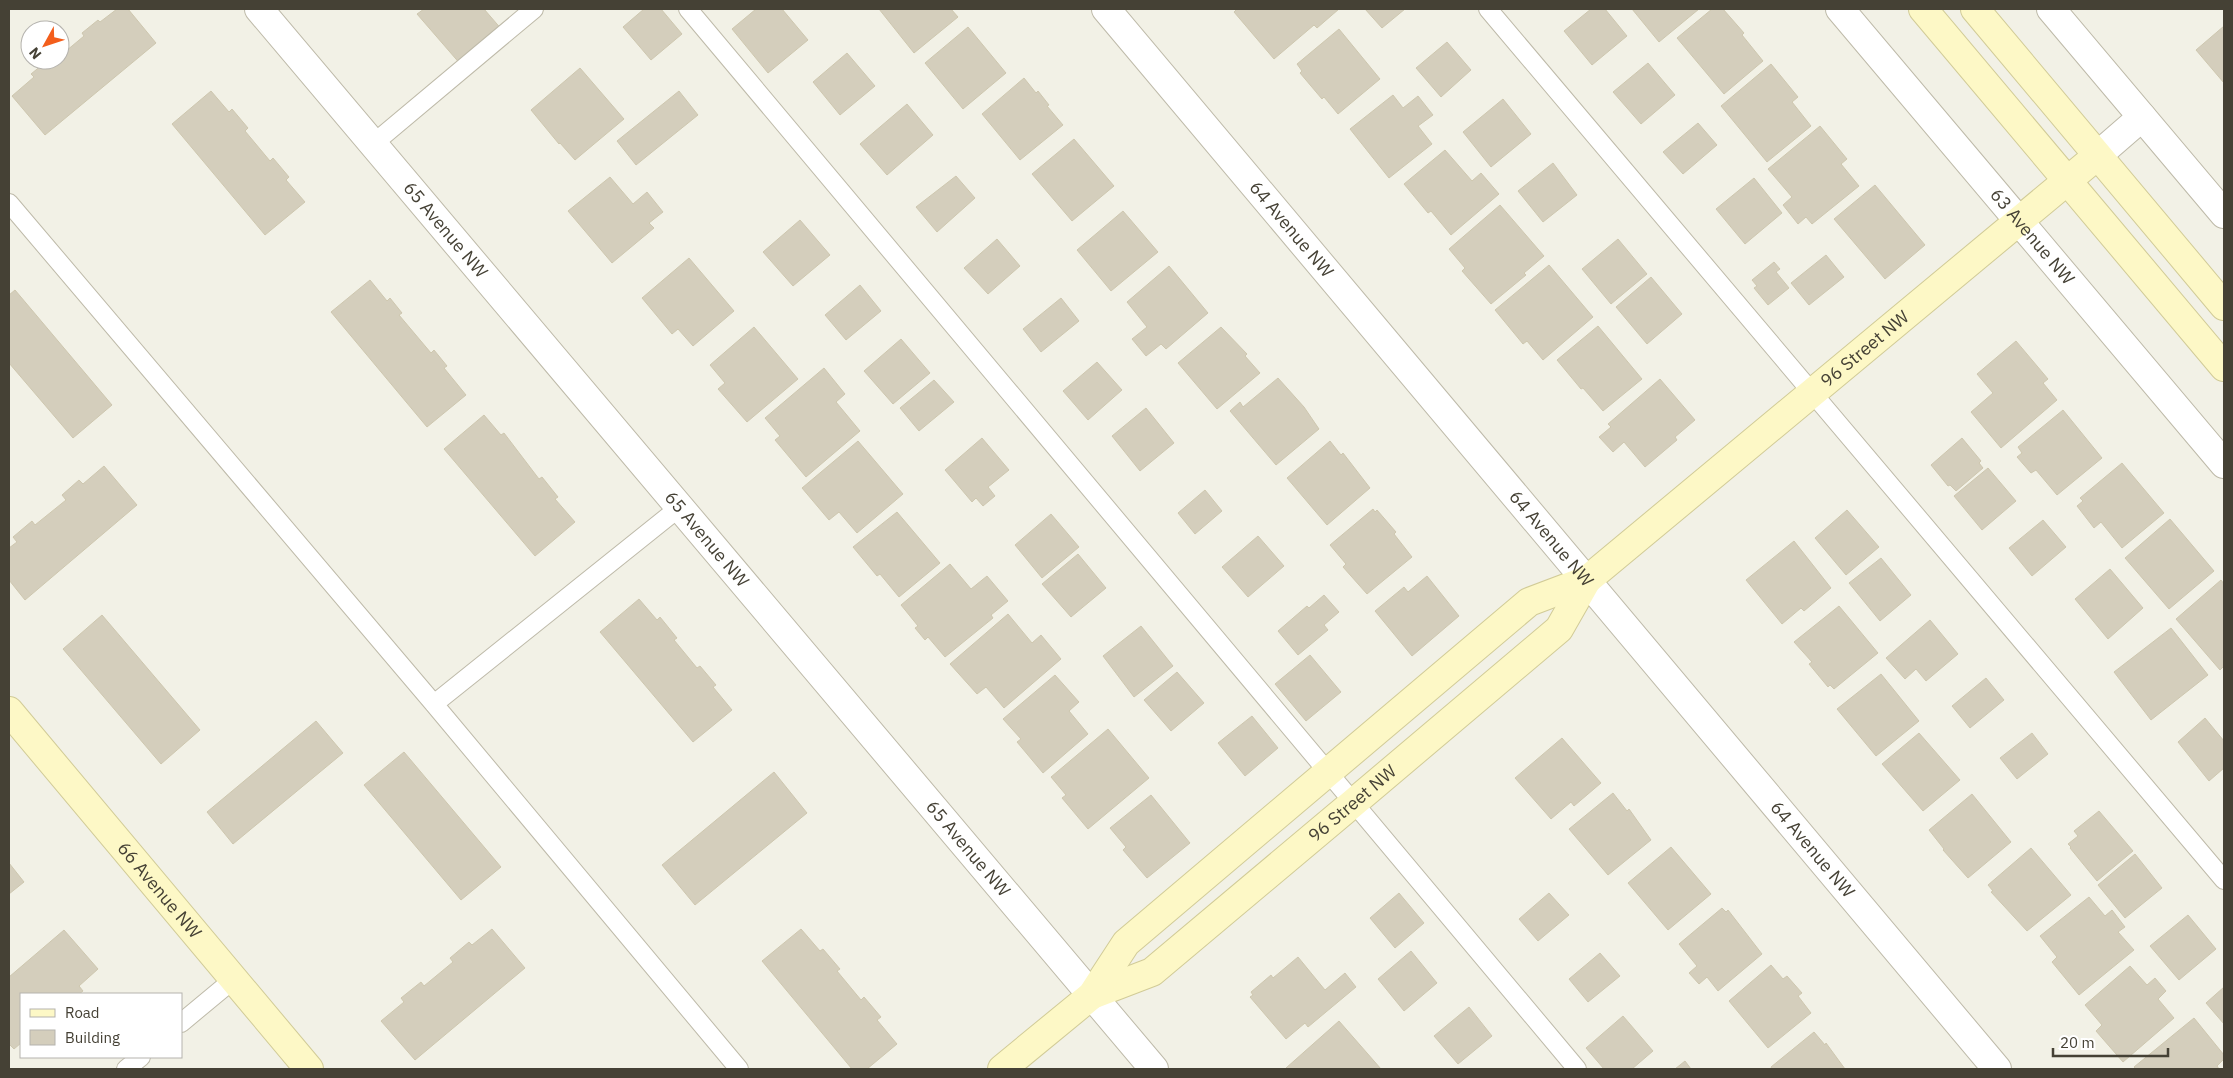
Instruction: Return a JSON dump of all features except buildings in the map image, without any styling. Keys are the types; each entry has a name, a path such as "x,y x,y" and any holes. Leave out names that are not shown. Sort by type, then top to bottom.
{"street":[{"name":"65 Avenue NW","path":"259,9 1154,1069"},
{"name":"64 Avenue NW","path":"1106,9 1997,1069"},
{"name":"63 Avenue NW","path":"1840,9 2224,464"},
{"path":"1924,9 2224,367"},
{"path":"1975,9 2224,306"},
{"path":"2051,9 2224,214"},
{"name":"96 Street NW","path":"1002,1069 1092,995 1126,943 1529,602 1587,580 2020,222 2142,117"},
{"name":"96 Street NW","path":"1092,995 1152,972 1559,629 1587,580"},
{"name":"66 Avenue NW","path":"9,711 309,1069"}],"lane":[{"path":"373,144 534,9"},
{"path":"688,9 1352,804 1577,1069"},
{"path":"1488,9 2224,880"},
{"path":"9,203 434,704 739,1069"},
{"path":"434,704 680,507"},
{"path":"182,1022 234,979"},
{"path":"126,1069 140,1058"}]}
